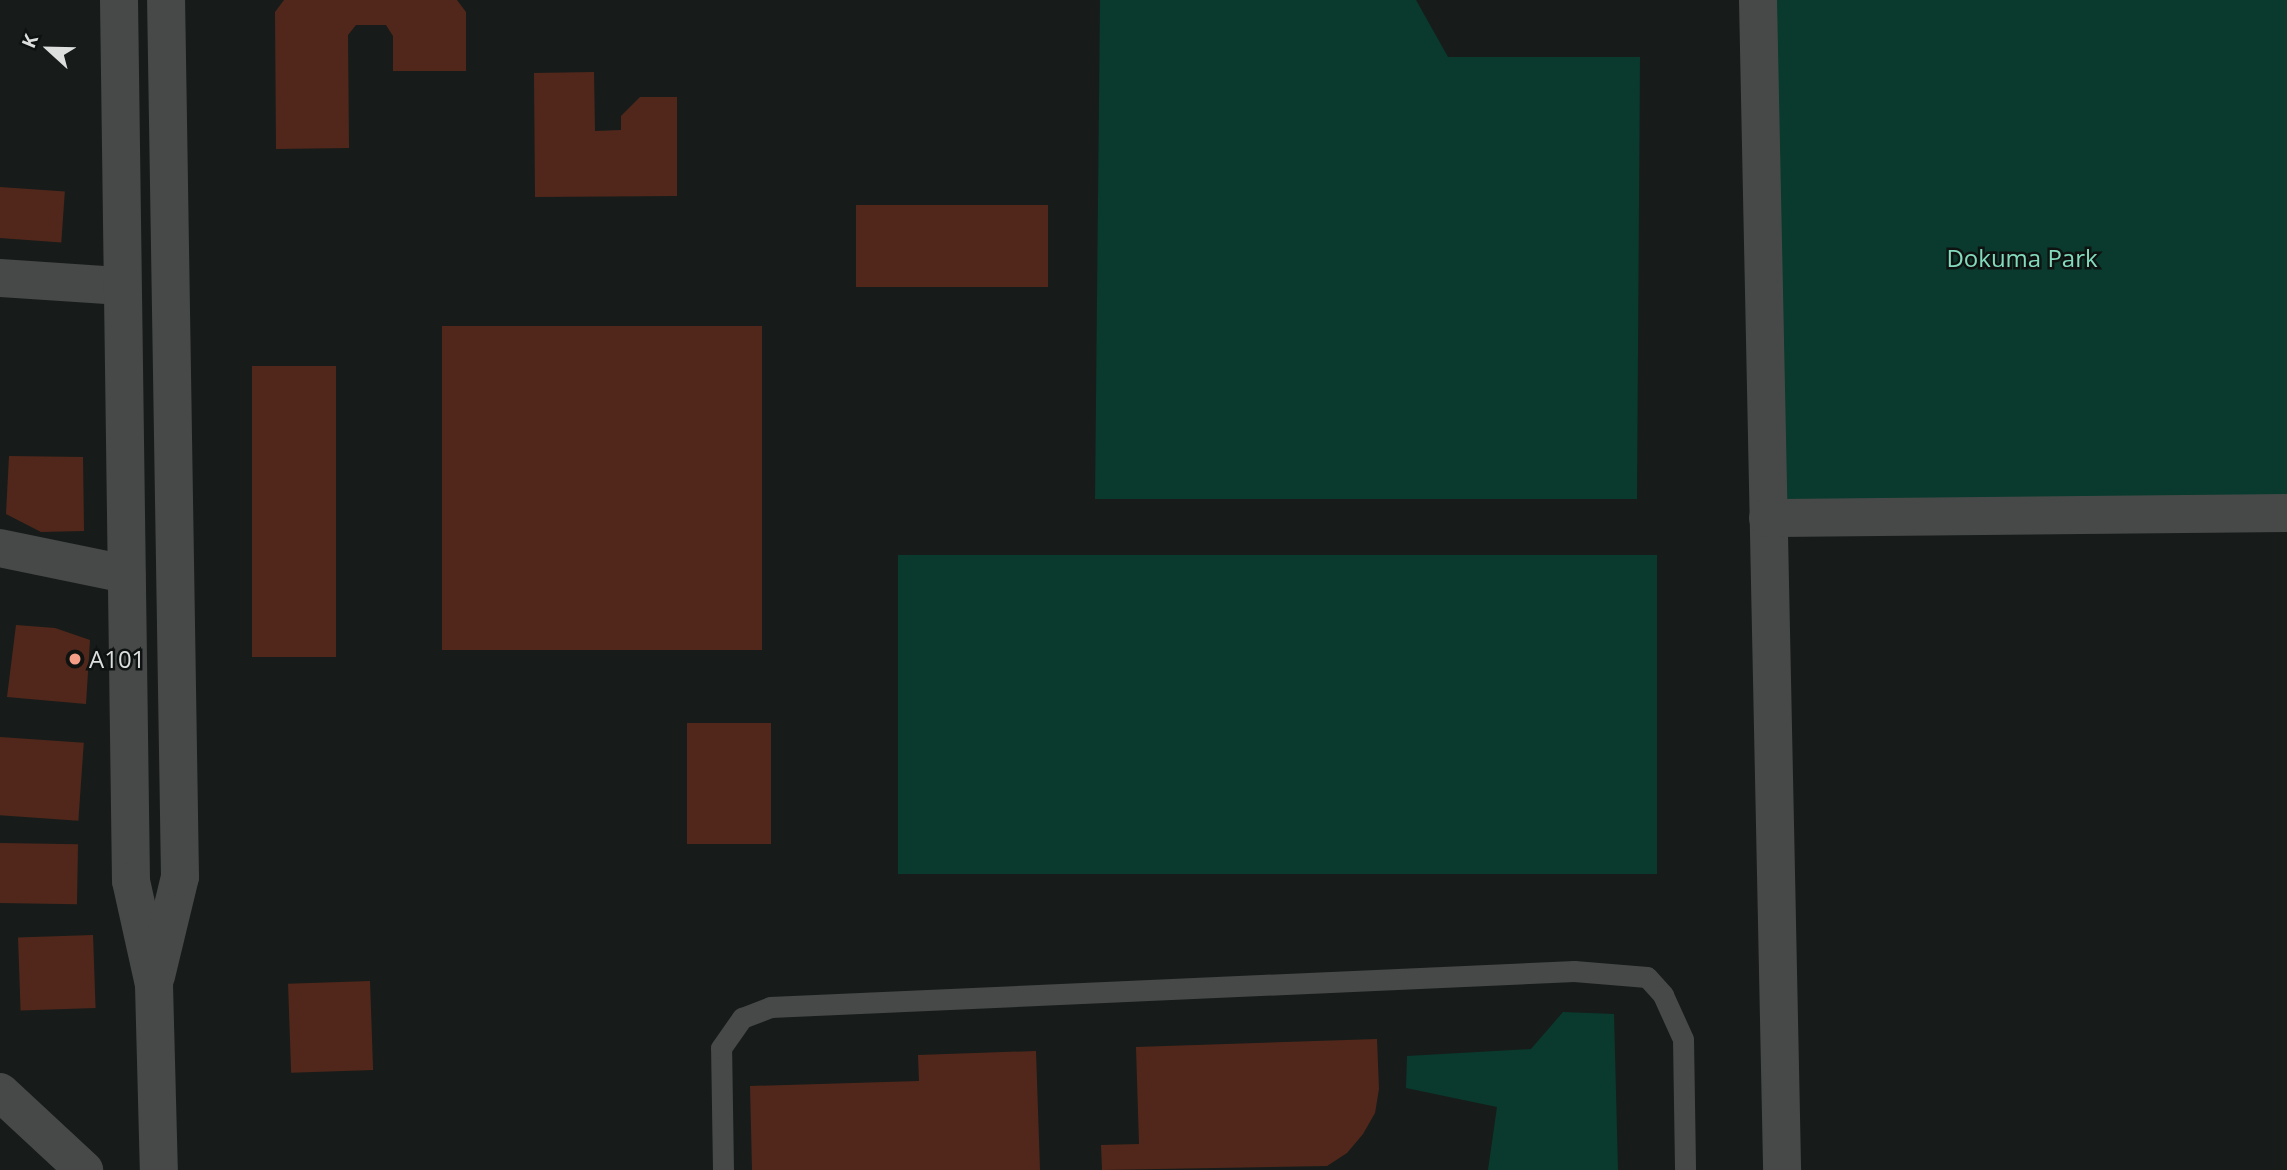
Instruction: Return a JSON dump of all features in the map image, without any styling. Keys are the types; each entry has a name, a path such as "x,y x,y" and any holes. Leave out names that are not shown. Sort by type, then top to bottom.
{"street":[{"path":"119,0 131,881 154,985 159,1170"},
{"path":"154,985 180,877 166,0"},
{"path":"1758,0 1782,1170"},
{"path":"0,278 122,286"},
{"path":"1768,518 2287,513"},
{"path":"0,548 126,574"},
{"path":"0,1092 84,1170"}],"lane":[{"path":"723,1170 721,1048 743,1018 771,1007 1574,971 1647,977 1663,995 1683,1039 1685,1170"}],"green space":[{"path":"1100,0 1416,0 1448,57 1640,57 1637,499 1095,499"},
{"name":"Dokuma Park","path":"1759,0 2287,0 2287,518 1759,518"},
{"path":"898,555 1657,555 1657,874 898,874"},
{"path":"1563,1012 1614,1014 1618,1170 1488,1170 1497,1107 1406,1088 1407,1056 1531,1049"}],"building":[{"path":"284,0 457,0 466,12 466,71 393,71 393,36 386,25 356,25 348,35 349,148 276,149 275,12"},
{"path":"594,72 595,131 621,130 621,116 640,97 677,97 677,196 535,197 534,73"},
{"path":"0,187 65,192 61,242 0,238"},
{"path":"856,205 1048,205 1048,287 856,287"},
{"path":"442,326 762,326 762,650 442,650"},
{"path":"252,366 336,366 336,657 252,657"},
{"path":"9,456 83,457 84,531 41,532 6,514"},
{"path":"16,625 55,628 90,640 86,704 7,697"},
{"path":"687,723 771,723 771,844 687,844"},
{"path":"0,737 84,743 78,821 0,815"},
{"path":"0,843 78,844 77,904 0,903"},
{"path":"93,935 96,1008 21,1011 18,938"},
{"path":"370,981 373,1070 291,1073 288,984"},
{"path":"1377,1039 1379,1089 1375,1113 1363,1134 1347,1153 1327,1166 1102,1170 1101,1145 1139,1144 1136,1047"},
{"path":"1036,1051 1040,1170 752,1170 750,1086 919,1081 918,1055"}],"place":[{"name":"A101","path":"75,659"}]}
